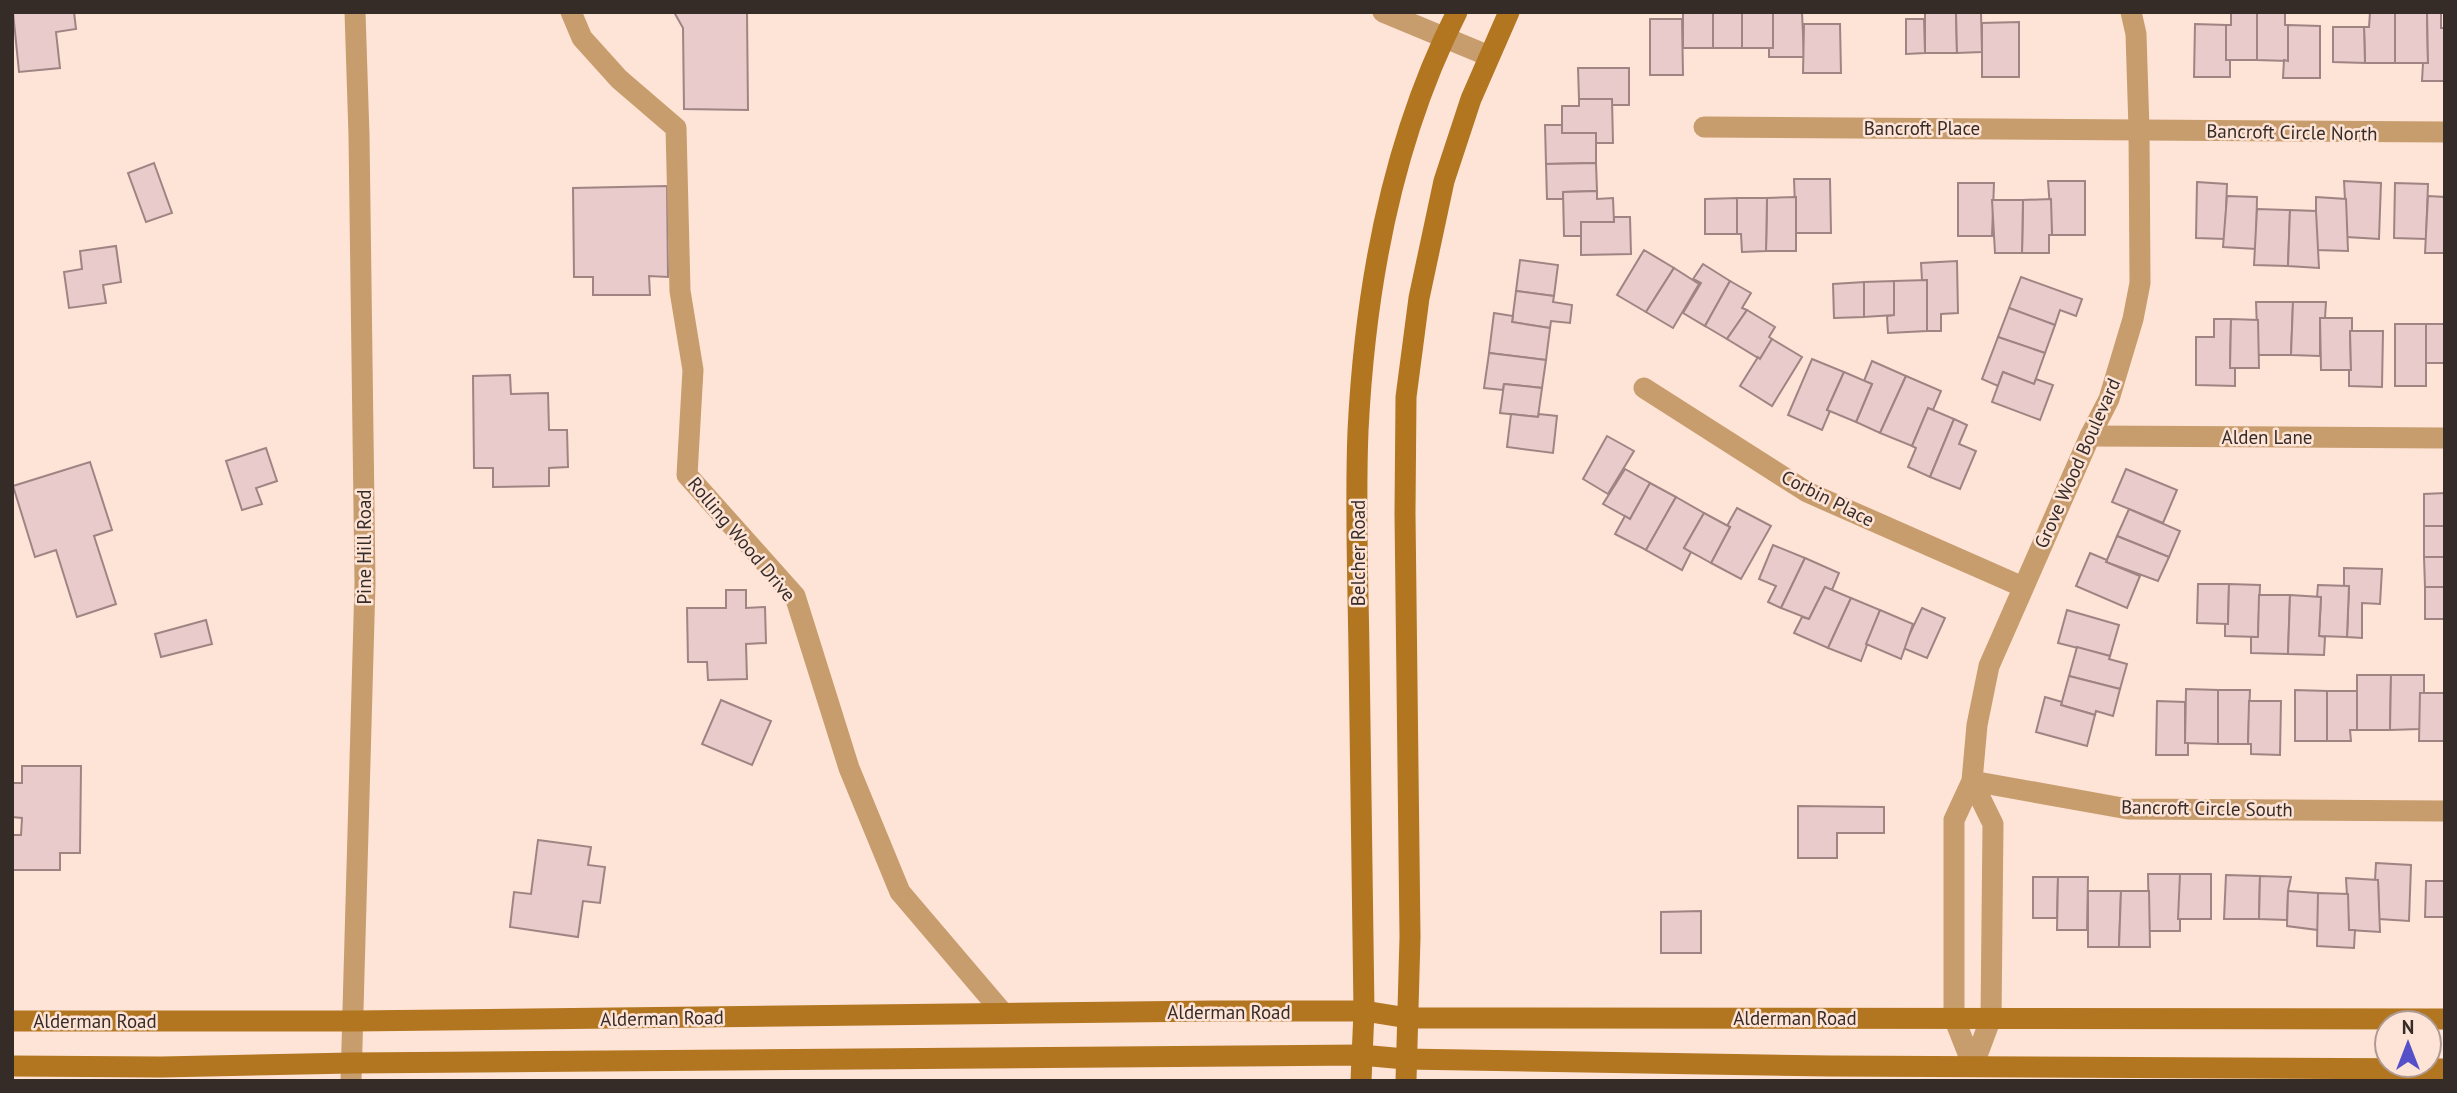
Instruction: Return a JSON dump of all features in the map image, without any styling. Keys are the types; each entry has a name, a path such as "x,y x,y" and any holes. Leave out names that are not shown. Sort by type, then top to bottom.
{"main road":[{"name":"Belcher Road","path":"1362,1081 1364,1011 1357,521 1358,432 1366,335 1381,246 1403,151 1445,36 1457,12"},
{"path":"1406,1070 1410,937 1406,397 1419,298 1444,181 1471,99 1509,12"},
{"name":"Alderman Road","path":"12,1021 354,1021 1364,1011 1408,1018 2445,1019"},
{"path":"12,1066 351,1072 1361,1055 1406,1070 1830,1073 1973,1066 2445,1069"}],"street":[{"name":"Pine Hill Road","path":"351,1072 365,583 355,12"},
{"name":"Rolling Wood Drive","path":"571,12 582,38 610,69 676,128 680,291 693,370 687,475 795,596 849,768 900,892 1003,1013"},
{"path":"1383,12 1489,56"},
{"name":"Grove Wood Boulevard","path":"1973,1066 1954,1018 1954,820 1972,781 1977,725 1989,666 2090,436 2109,399 2140,283 2136,34 2131,12"},
{"name":"Bancroft Place","path":"1704,127 2139,129"},
{"name":"Bancroft Circle North","path":"2139,129 2445,132"},
{"name":"Corbin Place","path":"1644,388 1807,492 2023,587"},
{"name":"Alden Lane","path":"2090,436 2445,438"},
{"path":"1972,781 1993,824 1991,1018 1973,1066"},
{"name":"Bancroft Circle South","path":"1972,781 2128,809 2445,811"}],"building":[{"path":"13,12 74,12 76,29 56,32 60,68 19,72"},
{"path":"674,12 747,12 748,110 684,109 683,28"},
{"path":"1683,12 1713,12 1713,48 1683,48"},
{"path":"1713,12 1742,12 1742,48 1713,48"},
{"path":"1742,12 1773,12 1773,48 1742,48"},
{"path":"1773,12 1802,12 1804,57 1769,57 1769,48 1773,48"},
{"path":"1925,12 1956,12 1957,53 1925,53"},
{"path":"1956,12 1981,12 1982,52 1957,53"},
{"path":"2231,12 2257,12 2257,60 2226,60 2226,25 2231,25"},
{"path":"2257,12 2285,12 2285,25 2288,25 2288,61 2257,60"},
{"path":"2370,12 2395,12 2395,63 2365,63 2364,27 2369,27"},
{"path":"2395,12 2427,12 2428,63 2395,63"},
{"path":"2427,12 2441,12 2441,28 2445,28 2445,81 2422,81 2423,63 2428,63"},
{"path":"1650,19 1682,19 1683,75 1650,75"},
{"path":"1906,19 1924,19 1925,53 1906,54"},
{"path":"2019,22 2019,77 1982,77 1982,23"},
{"path":"1804,24 1840,24 1841,73 1803,73"},
{"path":"2195,24 2226,25 2226,60 2230,60 2230,77 2194,77"},
{"path":"2288,25 2320,26 2320,78 2283,78 2284,60 2288,61"},
{"path":"2333,27 2364,27 2365,63 2333,62"},
{"path":"1578,68 1629,68 1629,105 1612,105 1612,99 1579,99"},
{"path":"1579,99 1612,99 1613,143 1596,143 1596,133 1562,133 1562,106 1579,106"},
{"path":"1545,125 1562,125 1562,133 1596,133 1596,163 1546,164"},
{"path":"154,163 172,213 146,222 128,173"},
{"path":"1596,163 1597,191 1563,192 1563,199 1547,199 1546,164"},
{"path":"1794,179 1830,179 1831,233 1796,233"},
{"path":"2048,181 2085,181 2085,235 2052,235"},
{"path":"2344,181 2381,183 2379,239 2347,237"},
{"path":"2197,182 2227,184 2225,239 2196,238"},
{"path":"1958,183 1994,183 1992,236 1958,236"},
{"path":"2395,183 2428,184 2426,239 2394,238"},
{"path":"667,186 668,277 649,276 650,295 593,295 593,277 574,277 573,188"},
{"path":"1597,191 1597,199 1613,198 1614,222 1581,222 1581,236 1564,236 1563,192"},
{"path":"2227,196 2257,197 2256,249 2223,247"},
{"path":"2428,196 2445,197 2445,253 2425,253"},
{"path":"1796,197 1796,251 1766,251 1767,198"},
{"path":"2316,197 2346,199 2348,251 2316,250"},
{"path":"1737,198 1737,234 1705,234 1705,199"},
{"path":"1737,198 1767,198 1766,251 1742,252 1741,234 1737,234"},
{"path":"2051,199 2052,235 2049,235 2049,253 2022,253 2023,200"},
{"path":"1992,200 2023,200 2022,253 1995,253"},
{"path":"2257,209 2290,210 2288,266 2254,265"},
{"path":"2290,210 2316,211 2319,268 2288,266"},
{"path":"1614,217 1630,217 1631,254 1581,255 1581,222 1614,222"},
{"path":"116,246 121,282 103,285 106,303 69,308 64,272 82,269 80,251"},
{"path":"1644,250 1674,268 1646,312 1617,295"},
{"path":"1520,260 1558,265 1554,296 1516,291"},
{"path":"1957,261 1958,313 1941,314 1941,331 1927,331 1927,280 1922,280 1921,263"},
{"path":"1703,264 1730,281 1705,326 1683,313 1701,283 1693,279"},
{"path":"1674,268 1699,284 1673,328 1646,312"},
{"path":"2021,277 2082,299 2076,316 2060,310 2055,325 2009,308"},
{"path":"1927,280 1927,331 1888,333 1887,316 1894,315 1894,281"},
{"path":"1730,281 1751,293 1742,308 1747,310 1727,339 1705,326"},
{"path":"1894,281 1894,315 1864,317 1864,282"},
{"path":"1864,282 1864,317 1834,318 1833,284"},
{"path":"1516,291 1554,296 1553,302 1572,305 1570,323 1551,321 1550,328 1512,322"},
{"path":"2256,302 2293,302 2291,355 2258,355"},
{"path":"2293,302 2326,302 2325,318 2320,318 2320,356 2291,355"},
{"path":"2009,308 2055,325 2045,353 1998,337"},
{"path":"1747,310 1775,327 1769,337 1772,339 1760,359 1727,339"},
{"path":"1494,313 1513,316 1512,322 1550,328 1546,360 1489,353"},
{"path":"2320,318 2352,318 2351,370 2321,370"},
{"path":"2214,319 2231,319 2230,368 2235,368 2235,386 2196,385 2196,337 2214,337"},
{"path":"2231,319 2258,320 2259,368 2230,368"},
{"path":"2395,324 2426,324 2426,386 2395,386"},
{"path":"2426,324 2445,324 2445,363 2426,363"},
{"path":"2350,331 2383,331 2382,387 2349,386"},
{"path":"1998,337 2045,353 2034,384 2003,372 1998,386 1982,379"},
{"path":"1772,339 1802,357 1772,406 1740,386"},
{"path":"1489,353 1546,360 1542,388 1504,384 1503,390 1484,388"},
{"path":"1812,359 1844,372 1827,410 1830,411 1822,430 1788,415"},
{"path":"1872,361 1906,376 1880,433 1856,422 1872,384 1864,381"},
{"path":"1844,372 1872,384 1856,422 1827,410"},
{"path":"2003,372 2034,384 2036,379 2053,385 2040,420 1992,402"},
{"path":"510,375 511,394 548,393 549,430 567,430 568,467 549,468 549,486 493,487 493,468 474,468 473,376"},
{"path":"1906,376 1941,391 1933,410 1928,408 1912,446 1880,433"},
{"path":"1504,384 1542,388 1538,417 1500,413"},
{"path":"1928,408 1954,419 1930,477 1908,467 1916,448 1912,446"},
{"path":"1511,414 1557,416 1553,453 1507,447"},
{"path":"1954,419 1967,425 1959,444 1976,451 1960,489 1930,477"},
{"path":"1607,436 1634,451 1608,494 1583,479"},
{"path":"266,448 277,481 256,488 262,504 242,510 226,461"},
{"path":"90,462 112,530 94,536 116,604 77,617 56,550 35,557 13,486"},
{"path":"1625,469 1650,483 1630,519 1603,504"},
{"path":"2126,469 2177,490 2163,523 2112,502"},
{"path":"1650,483 1676,497 1646,550 1615,534 1625,516 1630,519"},
{"path":"2445,493 2445,526 2424,526 2424,494"},
{"path":"1676,497 1704,513 1684,548 1691,552 1682,570 1646,550"},
{"path":"1737,508 1771,526 1741,579 1711,563"},
{"path":"2129,509 2180,531 2169,557 2117,536"},
{"path":"1704,513 1730,527 1711,563 1684,548"},
{"path":"2424,526 2445,526 2445,557 2424,557"},
{"path":"2117,536 2169,557 2158,581 2106,562"},
{"path":"1773,545 1805,558 1781,608 1768,602 1776,586 1759,579"},
{"path":"2090,553 2140,576 2127,608 2076,586"},
{"path":"2424,557 2445,557 2445,587 2425,587"},
{"path":"1805,558 1839,573 1832,590 1825,587 1809,619 1781,608"},
{"path":"2344,568 2382,569 2380,604 2362,603 2362,638 2347,637 2349,586 2344,586"},
{"path":"2198,584 2229,584 2228,624 2197,623"},
{"path":"2229,584 2260,585 2258,637 2225,636"},
{"path":"2318,585 2349,586 2347,637 2319,636 2321,597 2317,597"},
{"path":"1825,587 1851,598 1828,648 1794,633 1802,617 1809,619"},
{"path":"2425,587 2445,587 2445,619 2425,619"},
{"path":"726,590 746,590 746,608 765,607 766,643 746,644 747,679 708,680 707,662 688,662 687,608 726,608"},
{"path":"2259,595 2290,595 2288,654 2251,653 2251,637 2258,637"},
{"path":"2290,595 2321,597 2319,636 2325,637 2324,655 2288,654"},
{"path":"1851,598 1880,610 1861,661 1828,648"},
{"path":"1922,608 1945,618 1927,658 1903,648"},
{"path":"1880,610 1913,624 1901,659 1866,644"},
{"path":"2067,610 2119,625 2110,656 2058,643"},
{"path":"206,620 212,644 161,657 155,634"},
{"path":"2077,647 2110,656 2109,659 2127,664 2120,689 2069,676"},
{"path":"2357,675 2391,675 2390,730 2357,730"},
{"path":"2391,675 2424,675 2424,693 2420,693 2420,729 2390,730"},
{"path":"2069,676 2120,689 2113,716 2096,711 2095,715 2061,705"},
{"path":"2186,689 2218,690 2218,744 2185,743"},
{"path":"2218,690 2250,690 2248,744 2218,744"},
{"path":"2295,690 2327,691 2327,741 2295,741"},
{"path":"2327,691 2357,691 2357,730 2350,730 2351,741 2327,741"},
{"path":"2420,693 2445,693 2445,741 2419,741"},
{"path":"2045,697 2062,702 2061,705 2095,715 2087,746 2036,732"},
{"path":"721,700 771,721 752,765 702,744"},
{"path":"2157,701 2185,702 2185,743 2188,743 2188,755 2156,755"},
{"path":"2249,701 2281,701 2280,755 2251,754 2251,744 2248,744"},
{"path":"22,766 81,766 80,853 60,853 60,870 12,870 12,835 21,835 22,818 12,817 12,783 22,783"},
{"path":"1798,806 1884,807 1884,833 1837,833 1837,858 1798,858"},
{"path":"538,840 591,847 588,865 605,867 600,903 583,901 578,937 510,927 514,892 531,894"},
{"path":"2376,863 2411,865 2409,921 2379,919"},
{"path":"2148,874 2180,874 2180,931 2149,931"},
{"path":"2180,874 2211,874 2211,919 2178,919"},
{"path":"2226,875 2260,876 2259,919 2224,919"},
{"path":"2260,876 2291,877 2287,920 2259,919"},
{"path":"2033,877 2058,877 2057,918 2033,918"},
{"path":"2058,877 2088,877 2087,930 2057,930"},
{"path":"2346,878 2378,880 2380,932 2349,930"},
{"path":"2426,881 2445,881 2445,917 2425,917"},
{"path":"2088,891 2121,891 2119,947 2088,947"},
{"path":"2121,891 2149,891 2150,947 2119,947"},
{"path":"2288,891 2318,893 2318,930 2287,926"},
{"path":"2318,893 2348,894 2349,930 2355,930 2354,948 2317,946"},
{"path":"1701,911 1701,953 1661,953 1661,912"}]}
